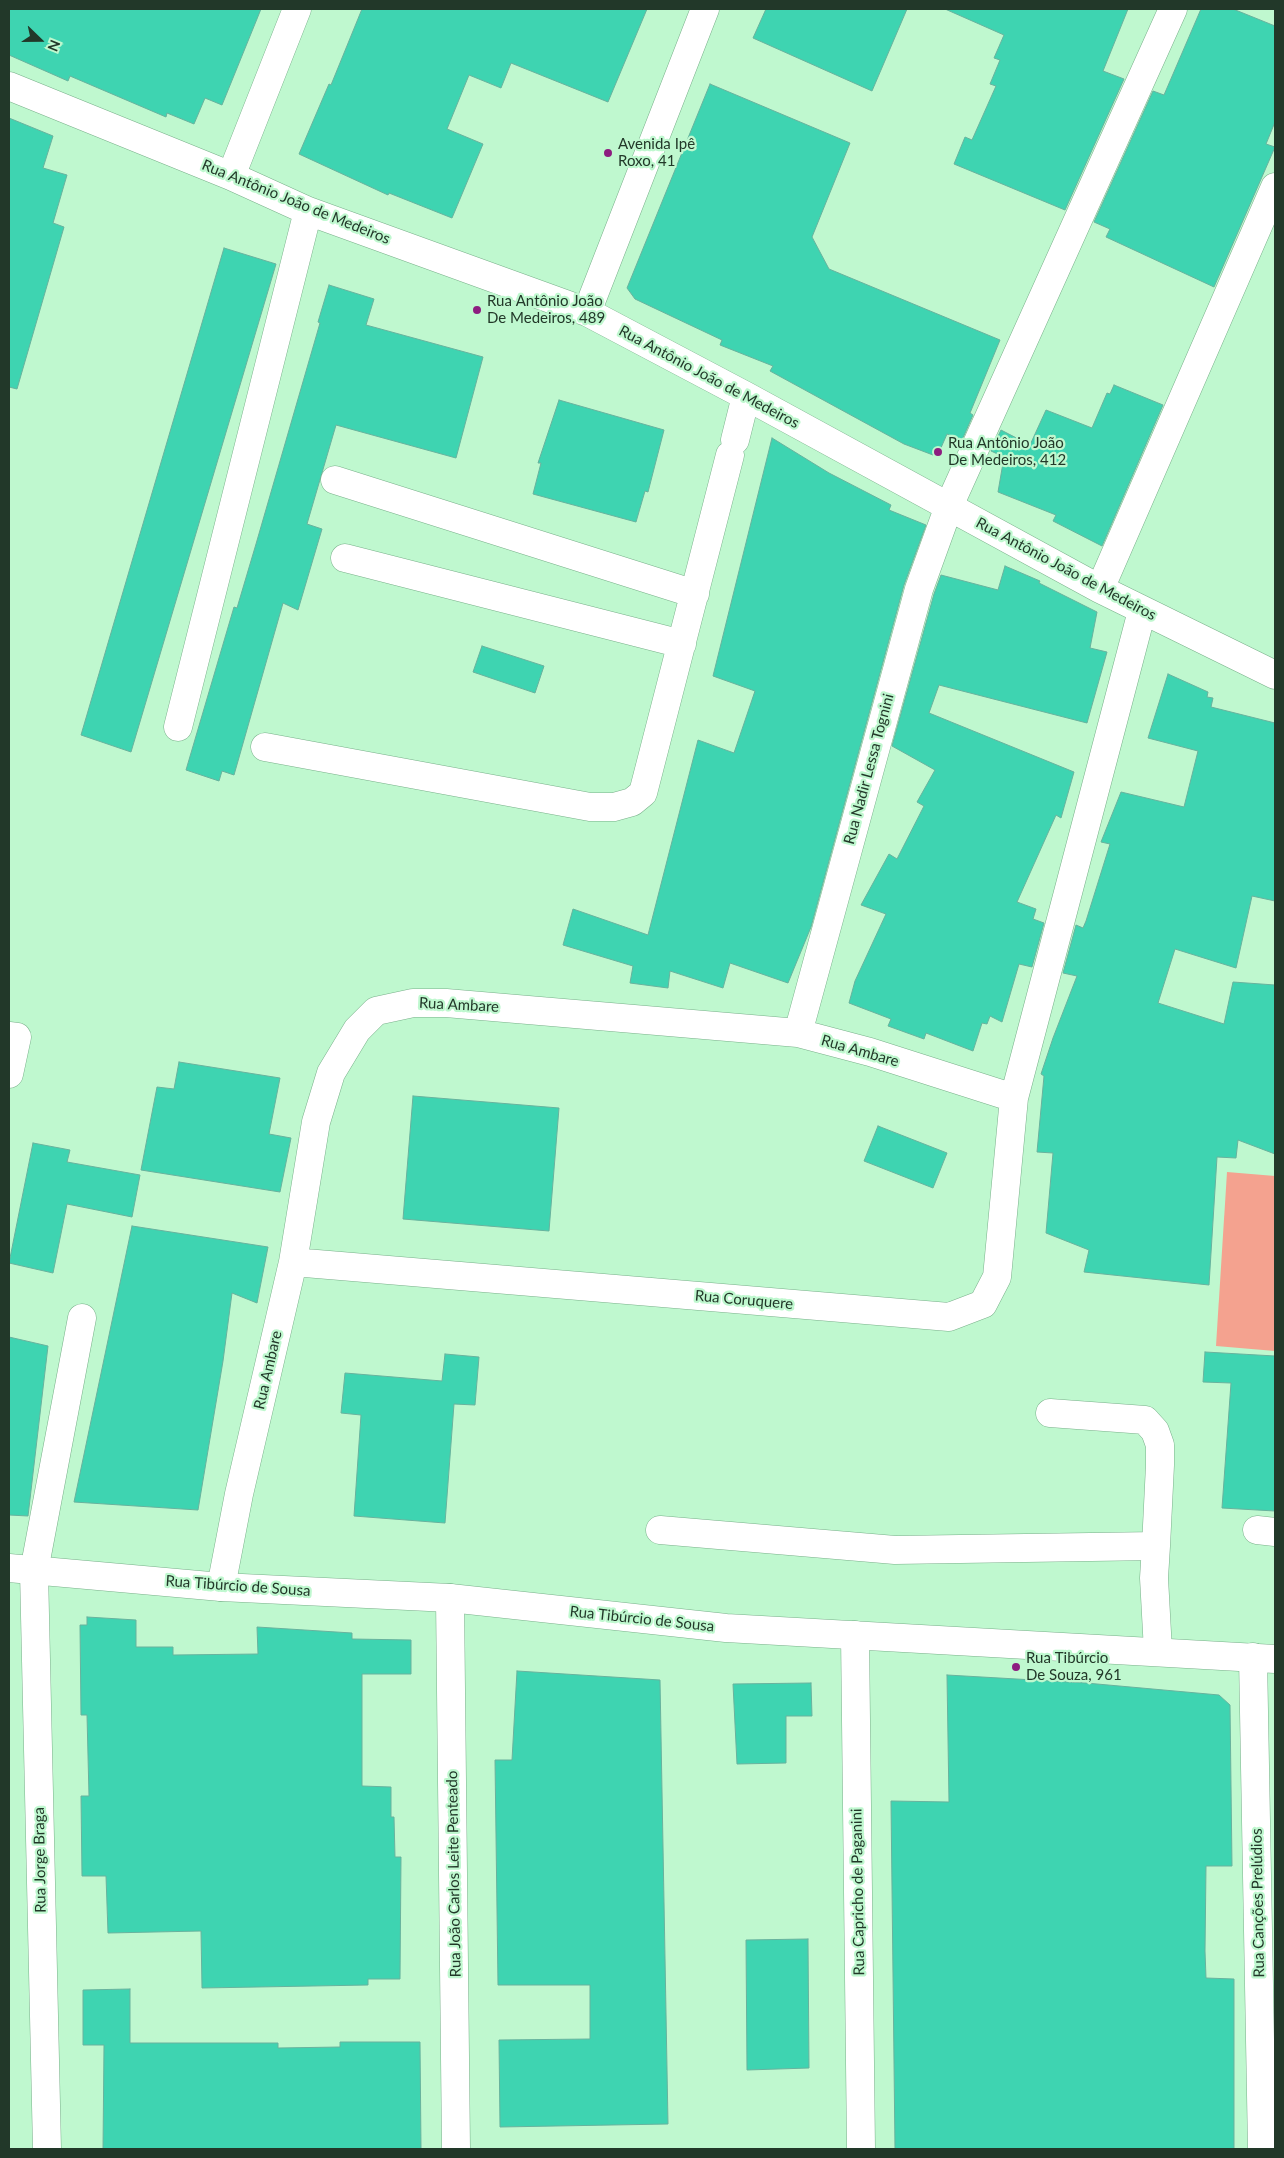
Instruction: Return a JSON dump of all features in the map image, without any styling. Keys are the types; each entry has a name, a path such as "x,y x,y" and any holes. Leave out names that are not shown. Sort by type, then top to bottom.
{"street":[{"path":"230,176 297,9"},
{"path":"587,312 705,9"},
{"name":"Rua Nadir Lessa Tognini","path":"798,1033 919,590 949,506 1173,9"},
{"name":"Rua Antônio João de Medeiros","path":"9,86 230,176 308,211 587,312 746,396 1100,589 1275,675"},
{"path":"1100,589 1275,187"},
{"path":"178,727 308,211"},
{"path":"265,747 590,807 614,807 632,802 643,793 746,396"},
{"path":"336,480 695,594"},
{"path":"345,558 682,644"},
{"path":"1014,1098 1142,611"},
{"name":"Rua Ambare","path":"221,1587 239,1494 293,1262 316,1122 331,1073 357,1030 376,1011 413,1003 446,1003 798,1033 870,1052 1014,1098"},
{"path":"9,1036 17,1037 9,1074"},
{"name":"Rua Coruquere","path":"293,1262 949,1317 983,1304 996,1277 1014,1098"},
{"name":"Rua Jorge Braga","path":"47,2149 21,1569 82,1318"},
{"path":"1050,1413 1145,1420 1155,1432 1160,1445 1154,1578 1158,1651"},
{"path":"660,1530 896,1550 1156,1546"},
{"name":"Rua Tibúrcio de Sousa","path":"21,1569 221,1587 450,1598 726,1628 1264,1658"},
{"name":"Rua João Carlos Leite Penteado","path":"450,1598 456,2149"},
{"name":"Rua Capricho de Paganini","path":"854,1635 861,2149"},
{"name":"Rua Canções Prelúdios","path":"1262,2149 1264,1658"}],"shaded area":[{"path":"1227,1172 1275,1176 1275,1351 1216,1346"}],"building":[{"path":"9,9 261,9 222,105 205,98 194,124 167,113 166,117 70,76 68,81 9,55"},
{"path":"362,9 647,9 608,102 511,63 501,88 469,75 447,129 483,144 452,218 389,193 388,195 299,154 329,84 331,85"},
{"path":"766,9 907,9 872,91 753,38"},
{"path":"945,9 1128,9 1103,71 1124,79 1065,210 954,164 965,137 972,140 996,86 990,84 1000,60 994,58 1004,35"},
{"path":"1201,9 1233,9 1275,26 1275,122 1266,144 1275,147 1214,287 1106,237 1110,229 1094,222 1153,91 1164,95"},
{"path":"710,84 850,143 812,237 829,269 1000,340 970,413 973,415 962,440 947,434 940,450 936,448 933,455 904,444 770,371 773,366 720,345 722,340 635,299 627,288"},
{"path":"9,118 53,136 43,168 67,175 53,223 64,227 17,389 9,387"},
{"path":"224,248 276,264 131,752 81,735"},
{"path":"329,285 374,299 366,325 483,357 456,458 336,425 307,524 322,529 298,610 283,603 234,775 222,771 219,781 186,770 234,607 237,608 256,544 320,323 318,322"},
{"path":"1114,385 1163,405 1102,546 1053,521 1056,515 998,492 1004,457 991,451 1001,430 1030,445 1046,410 1092,428 1107,393 1110,394"},
{"path":"559,400 664,430 648,492 645,491 636,522 533,494 541,463 538,463"},
{"path":"772,438 829,473 891,505 889,510 926,525 904,585 811,927 788,983 730,963 723,988 670,971 668,988 630,983 633,966 563,945 573,909 648,935 698,740 734,753 755,691 713,676"},
{"path":"1005,566 1040,581 1039,583 1097,612 1090,648 1107,652 1087,723 939,685 929,713 1074,772 1061,818 1056,815 1017,902 1036,909 1033,919 1044,923 1032,967 1019,964 1002,1022 990,1016 987,1024 982,1023 973,1051 926,1033 924,1039 888,1026 891,1019 849,1003 855,981 886,914 861,905 889,854 897,859 924,806 917,802 935,770 892,746 934,594 941,575 998,590"},
{"path":"482,646 544,666 535,693 473,672"},
{"path":"1168,674 1208,692 1207,697 1213,698 1211,707 1275,723 1275,901 1252,896 1236,968 1175,949 1158,1003 1224,1024 1233,982 1275,985 1275,1154 1238,1140 1236,1158 1217,1157 1209,1285 1084,1272 1089,1250 1046,1233 1053,1153 1037,1152 1044,1076 1041,1074 1077,976 1063,973 1076,925 1083,928 1086,921 1110,844 1101,842 1121,792 1184,807 1198,751 1148,738"},
{"path":"179,1062 280,1078 269,1134 291,1138 280,1192 141,1170 157,1087 174,1089"},
{"path":"413,1096 559,1108 549,1231 403,1219"},
{"path":"878,1126 947,1153 933,1188 864,1161"},
{"path":"33,1143 70,1150 67,1162 140,1175 132,1217 67,1204 53,1273 9,1263"},
{"path":"132,1226 268,1247 257,1303 232,1293 223,1361 198,1510 74,1502"},
{"path":"9,1337 48,1346 28,1516 9,1515"},
{"path":"1205,1352 1275,1356 1275,1511 1222,1508 1231,1383 1203,1382"},
{"path":"445,1354 479,1357 475,1405 454,1404 445,1523 354,1516 361,1415 341,1413 345,1373 442,1381"},
{"path":"87,1617 136,1620 136,1647 173,1647 173,1655 258,1654 257,1627 352,1633 352,1639 411,1640 411,1674 362,1674 362,1786 391,1787 391,1817 394,1817 395,1857 401,1857 400,1979 368,1979 368,1985 202,1988 201,1931 108,1933 106,1876 82,1876 81,1796 89,1796 87,1715 81,1715 80,1625 87,1625"},
{"path":"517,1671 660,1680 668,2124 500,2127 499,2040 590,2039 590,1985 498,1985 495,1760 512,1760"},
{"path":"947,1675 1086,1683 1219,1695 1230,1705 1232,1866 1206,1866 1205,1951 1206,1978 1234,1979 1234,2149 895,2149 891,1801 949,1802"},
{"path":"811,1683 812,1716 786,1716 786,1763 737,1764 733,1684"},
{"path":"808,1939 809,2068 747,2070 746,1940"},
{"path":"130,1989 130,2043 278,2043 278,2048 340,2047 340,2042 420,2042 421,2149 103,2149 104,2045 83,2045 83,1990"}],"place":[{"name":"Avenida Ipê Roxo, 41","path":"608,153"},
{"name":"Rua Antônio João De Medeiros, 489","path":"477,310"},
{"name":"Rua Antônio João De Medeiros, 412","path":"938,452"},
{"name":"Rua Tibúrcio De Souza, 961","path":"1016,1667"}]}
